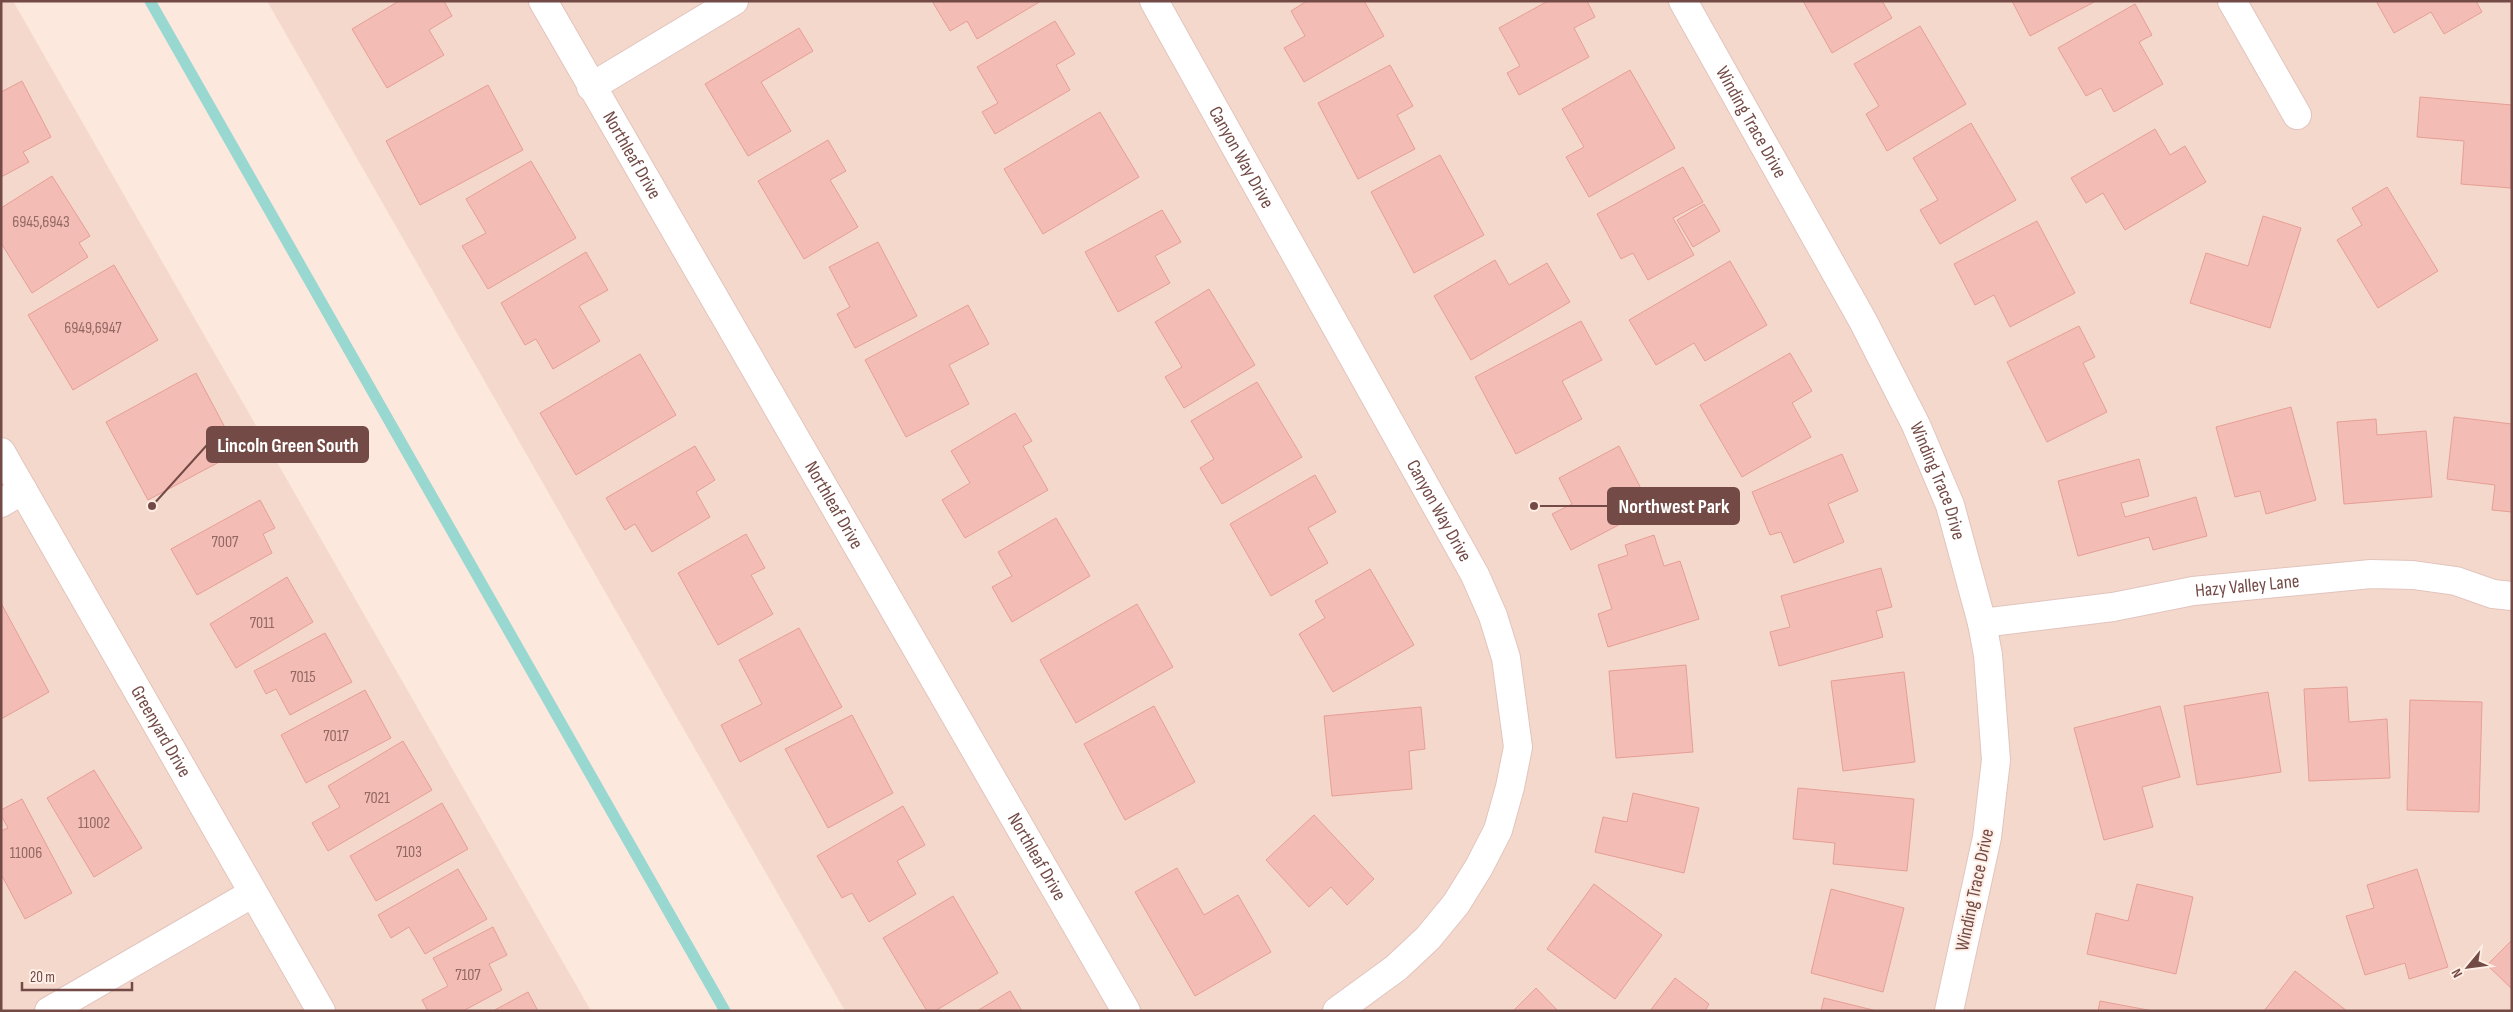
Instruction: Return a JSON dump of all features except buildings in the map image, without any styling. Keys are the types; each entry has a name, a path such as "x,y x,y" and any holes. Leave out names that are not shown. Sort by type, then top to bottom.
{"street":[{"name":"Northleaf Drive","path":"542,1 1126,1011"},
{"path":"591,87 734,1"},
{"name":"Canyon Way Drive","path":"1154,1 1475,574 1493,616 1506,658 1518,747 1510,787 1498,830 1479,868 1456,904 1428,938 1396,968 1337,1011"},
{"name":"Winding Trace Drive","path":"1683,1 1863,321 1916,425 1950,505 1982,623 1988,655 1996,760 1987,836 1949,1011"},
{"path":"2232,1 2297,115"},
{"name":"Greenyard Drive","path":"1,452 12,497 253,893 321,1011"},
{"name":"Hazy Valley Lane","path":"1982,623 2113,607 2193,591 2371,574 2430,577 2456,582 2493,594 2512,596"},
{"path":"49,1011 253,893"}],"shaded area":[{"path":"1,1 13,1 591,1011 1,1011"},
{"path":"267,1 2512,1 2512,1011 845,1011"}],"waterway":[{"path":"150,1 725,1011"}],"place":[{"name":"Lincoln Green South","path":"152,506"},
{"name":"Northwest Park","path":"1534,506"}]}
